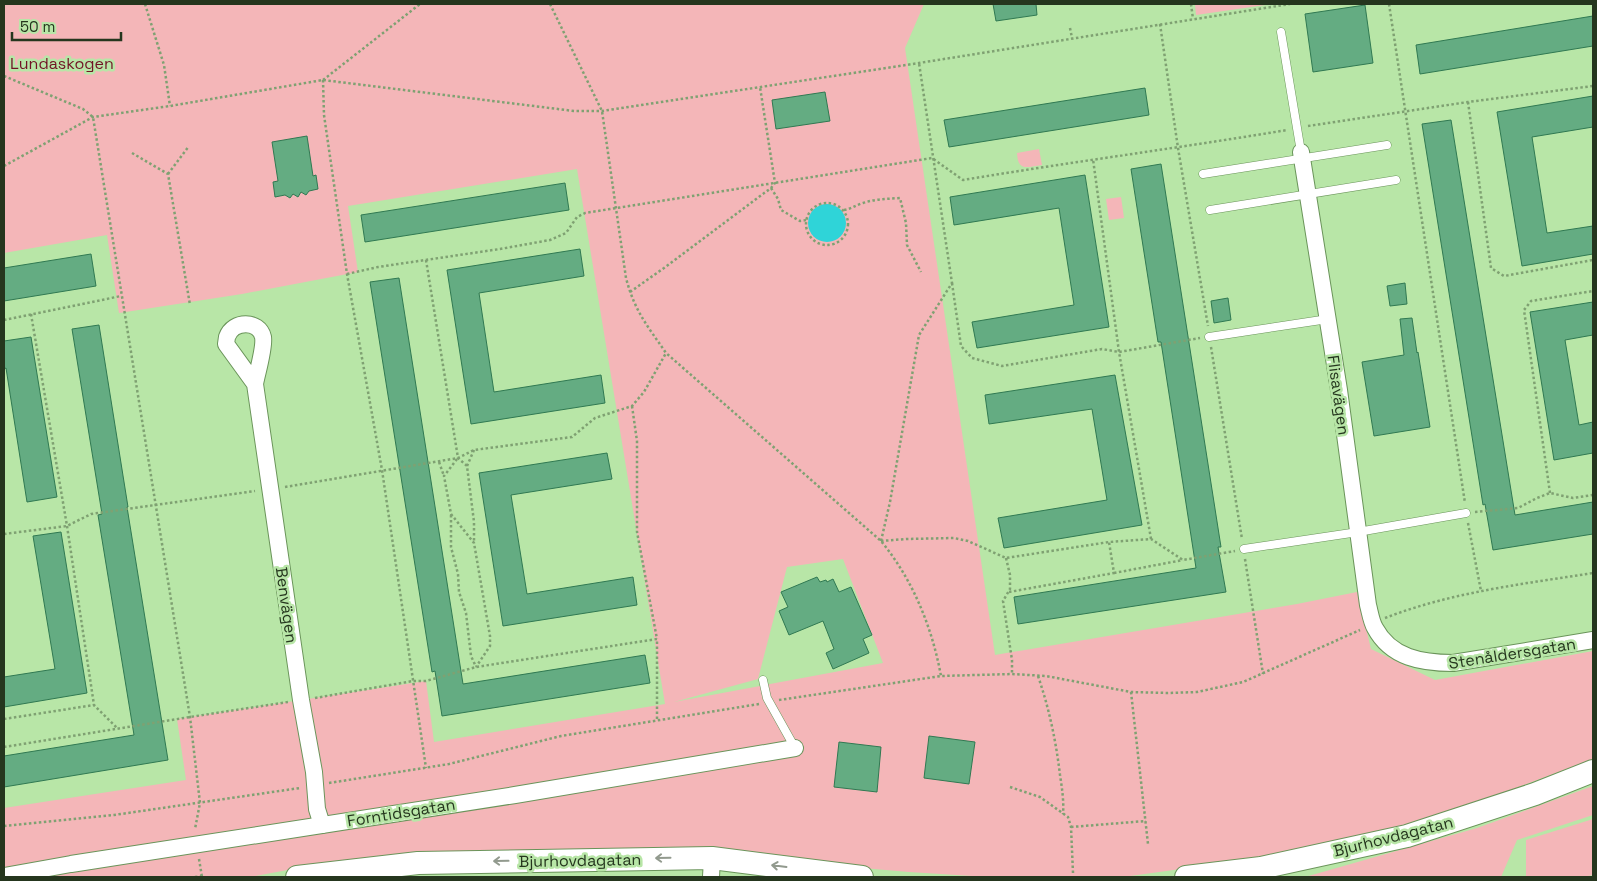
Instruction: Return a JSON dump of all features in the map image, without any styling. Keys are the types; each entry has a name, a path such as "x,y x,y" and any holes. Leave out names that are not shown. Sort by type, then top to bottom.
{"main road":[{"name":"Bjurhovdagatan","path":"1186,877 1262,872 1407,836 1535,794 1593,771"},
{"name":"Bjurhovdagatan","path":"296,877 418,863 712,868 862,877"}],"street":[{"name":"Flisavägen","path":"1302,156 1328,319 1368,605 1374,627 1380,635"},
{"name":"Benvägen","path":"255,384 301,700 322,825"},
{"name":"Stenåldersgatan","path":"1380,635 1393,650 1413,660 1434,663 1454,663 1593,640"},
{"name":"Forntidsgatan","path":"6,876 71,864 515,795 795,748"}],"lane":[{"path":"1281,32 1302,156"},
{"path":"1203,174 1302,156 1388,145"},
{"path":"1210,210 1396,180"},
{"path":"1209,337 1328,319"},
{"path":"1244,549 1466,513"},
{"path":"763,680 767,698 795,748"}],"path":[{"path":"145,4 164,65 170,106"},
{"path":"323,80 420,4"},
{"path":"550,4 602,111 630,292 641,318 666,353 881,541 902,571 923,611 937,654 941,676"},
{"path":"1191,4 1194,19"},
{"path":"4,166 93,117 323,80 574,111 602,111 1290,4"},
{"path":"1389,4 1466,513 1481,590"},
{"path":"1070,28 1072,38"},
{"path":"919,63 961,346 972,358 1002,366 1102,349 1119,352 1209,337"},
{"path":"4,76 83,109 93,117 190,716 200,803 194,833"},
{"path":"323,80 324,115 347,274 382,470 426,768"},
{"path":"347,274 378,267 550,240 566,233 577,217 585,213 932,158 963,180 1406,111 1593,86"},
{"path":"630,292 771,188 775,183 760,87"},
{"path":"1468,102 1491,268 1504,276 1593,260"},
{"path":"189,146 168,174 190,305"},
{"path":"132,153 168,174"},
{"path":"1093,159 1119,352 1151,539"},
{"path":"771,188 778,199 781,210 800,221 806,220"},
{"path":"844,210 879,199 900,198 906,223 907,245 921,272"},
{"path":"822,203 830,203 838,205 844,210 848,220 848,230 842,239 833,244 822,244 813,239 807,230 806,220 815,207 822,203"},
{"path":"426,260 458,458 467,466"},
{"path":"881,541 890,502 919,334 952,283"},
{"path":"1550,493 1524,310 1530,301 1593,291"},
{"path":"4,320 121,296"},
{"path":"32,314 94,705 118,729"},
{"path":"4,534 67,526 91,514 271,489 439,462 458,458 474,450 572,437 595,418 632,406 644,392 666,353"},
{"path":"632,406 637,441 637,532 657,639 657,721"},
{"path":"474,450 467,466 474,522 474,543 490,636 490,646 476,668"},
{"path":"444,476 458,458"},
{"path":"439,462 444,476 451,514 452,547 458,574 459,592 466,613 471,656 476,668"},
{"path":"1466,513 1518,508 1550,493 1573,498 1593,495"},
{"path":"451,514 474,543"},
{"path":"881,541 954,538 968,541 1006,558 1109,542 1151,539 1183,560"},
{"path":"1109,542 1114,573"},
{"path":"1009,592 1244,549"},
{"path":"1006,558 1010,575 1010,589 1004,601 1012,660 1012,674"},
{"path":"1384,618 1428,603 1481,590 1593,573"},
{"path":"327,784 426,768 561,736 941,676 1038,675 1131,692 1197,692 1236,684 1263,674 1362,629"},
{"path":"4,747 413,681 426,681 476,668 657,639"},
{"path":"1038,675 1047,703 1058,755 1064,814"},
{"path":"1131,692 1148,844"},
{"path":"4,718 94,705"},
{"path":"1010,787 1040,797 1068,817 1071,827 1073,873"},
{"path":"4,826 114,815 300,788"},
{"path":"1071,827 1146,821"},
{"path":"195,877 202,877 198,858"}],"green space":[{"name":"Lundaskogen","path":"4,4 924,4 905,48 995,655 1297,604 1357,592 1371,649 1435,680 1593,651 1593,759 1421,824 1253,859 1123,877 988,877 712,855 298,868 250,877 4,877 4,808 186,780 177,719 426,681 434,742 665,704 577,169 348,206 358,272 242,294 119,313 107,235 4,253","holes":["843,559 883,663 674,702 758,679 787,567"]},
{"path":"1195,4 1272,4 1196,15"},
{"path":"1039,149 1042,165 1021,166 1017,153"},
{"path":"1121,197 1124,218 1109,220 1106,199"},
{"path":"1593,786 1593,815 1517,840 1501,877 1305,877 1477,828"},
{"path":"1593,819 1593,875 1583,877 1526,877 1526,840"}],"water":[{"path":"827,204 840,210 846,223 840,236 827,242 814,236 808,223 814,210"}],"building":[{"path":"993,4 1036,4 1037,15 996,21"},
{"path":"1365,5 1373,63 1313,72 1305,14"},
{"path":"1593,16 1593,46 1420,74 1416,45"},
{"path":"1145,88 1149,115 949,147 944,120"},
{"path":"825,92 830,121 776,129 772,100"},
{"path":"1593,96 1593,127 1532,137 1547,233 1593,226 1593,254 1522,266 1497,112"},
{"path":"1451,120 1515,515 1593,502 1593,534 1493,550 1485,504 1483,505 1422,124"},
{"path":"307,136 313,176 316,175 318,189 309,191 306,195 301,192 298,197 293,194 290,198 285,195 275,197 273,182 278,181 272,142"},
{"path":"1161,164 1221,547 1218,547 1226,592 1018,624 1014,597 1196,568 1161,342 1158,342 1131,169"},
{"path":"1085,175 1109,327 977,348 972,322 1074,305 1059,208 954,225 950,197"},
{"path":"565,183 569,210 365,242 361,215"},
{"path":"580,249 584,276 479,293 494,392 601,375 605,403 471,424 447,270"},
{"path":"91,254 96,286 4,301 4,268"},
{"path":"399,278 463,684 645,655 650,683 442,716 435,671 432,672 370,282"},
{"path":"1405,283 1407,304 1390,306 1387,286"},
{"path":"1228,298 1231,320 1214,323 1211,301"},
{"path":"1593,302 1593,335 1565,340 1579,425 1593,422 1593,453 1554,460 1530,312"},
{"path":"1412,318 1430,427 1374,436 1362,362 1404,355 1400,319"},
{"path":"99,325 168,760 4,787 4,756 134,735 98,515 102,514 72,329"},
{"path":"31,337 57,497 27,502 6,368 4,369 4,341"},
{"path":"1115,375 1142,525 1004,548 998,518 1107,500 1092,409 989,424 985,395"},
{"path":"607,453 612,479 511,495 527,594 633,577 637,605 503,626 479,473"},
{"path":"61,532 87,693 4,707 4,677 55,669 33,536"},
{"path":"817,577 820,582 826,580 827,582 833,579 839,592 851,587 872,635 863,639 869,653 833,669 826,653 834,649 823,621 789,635 779,611 788,607 781,592"},
{"path":"929,736 975,742 969,784 924,778"},
{"path":"839,742 881,747 877,792 834,787"}]}
